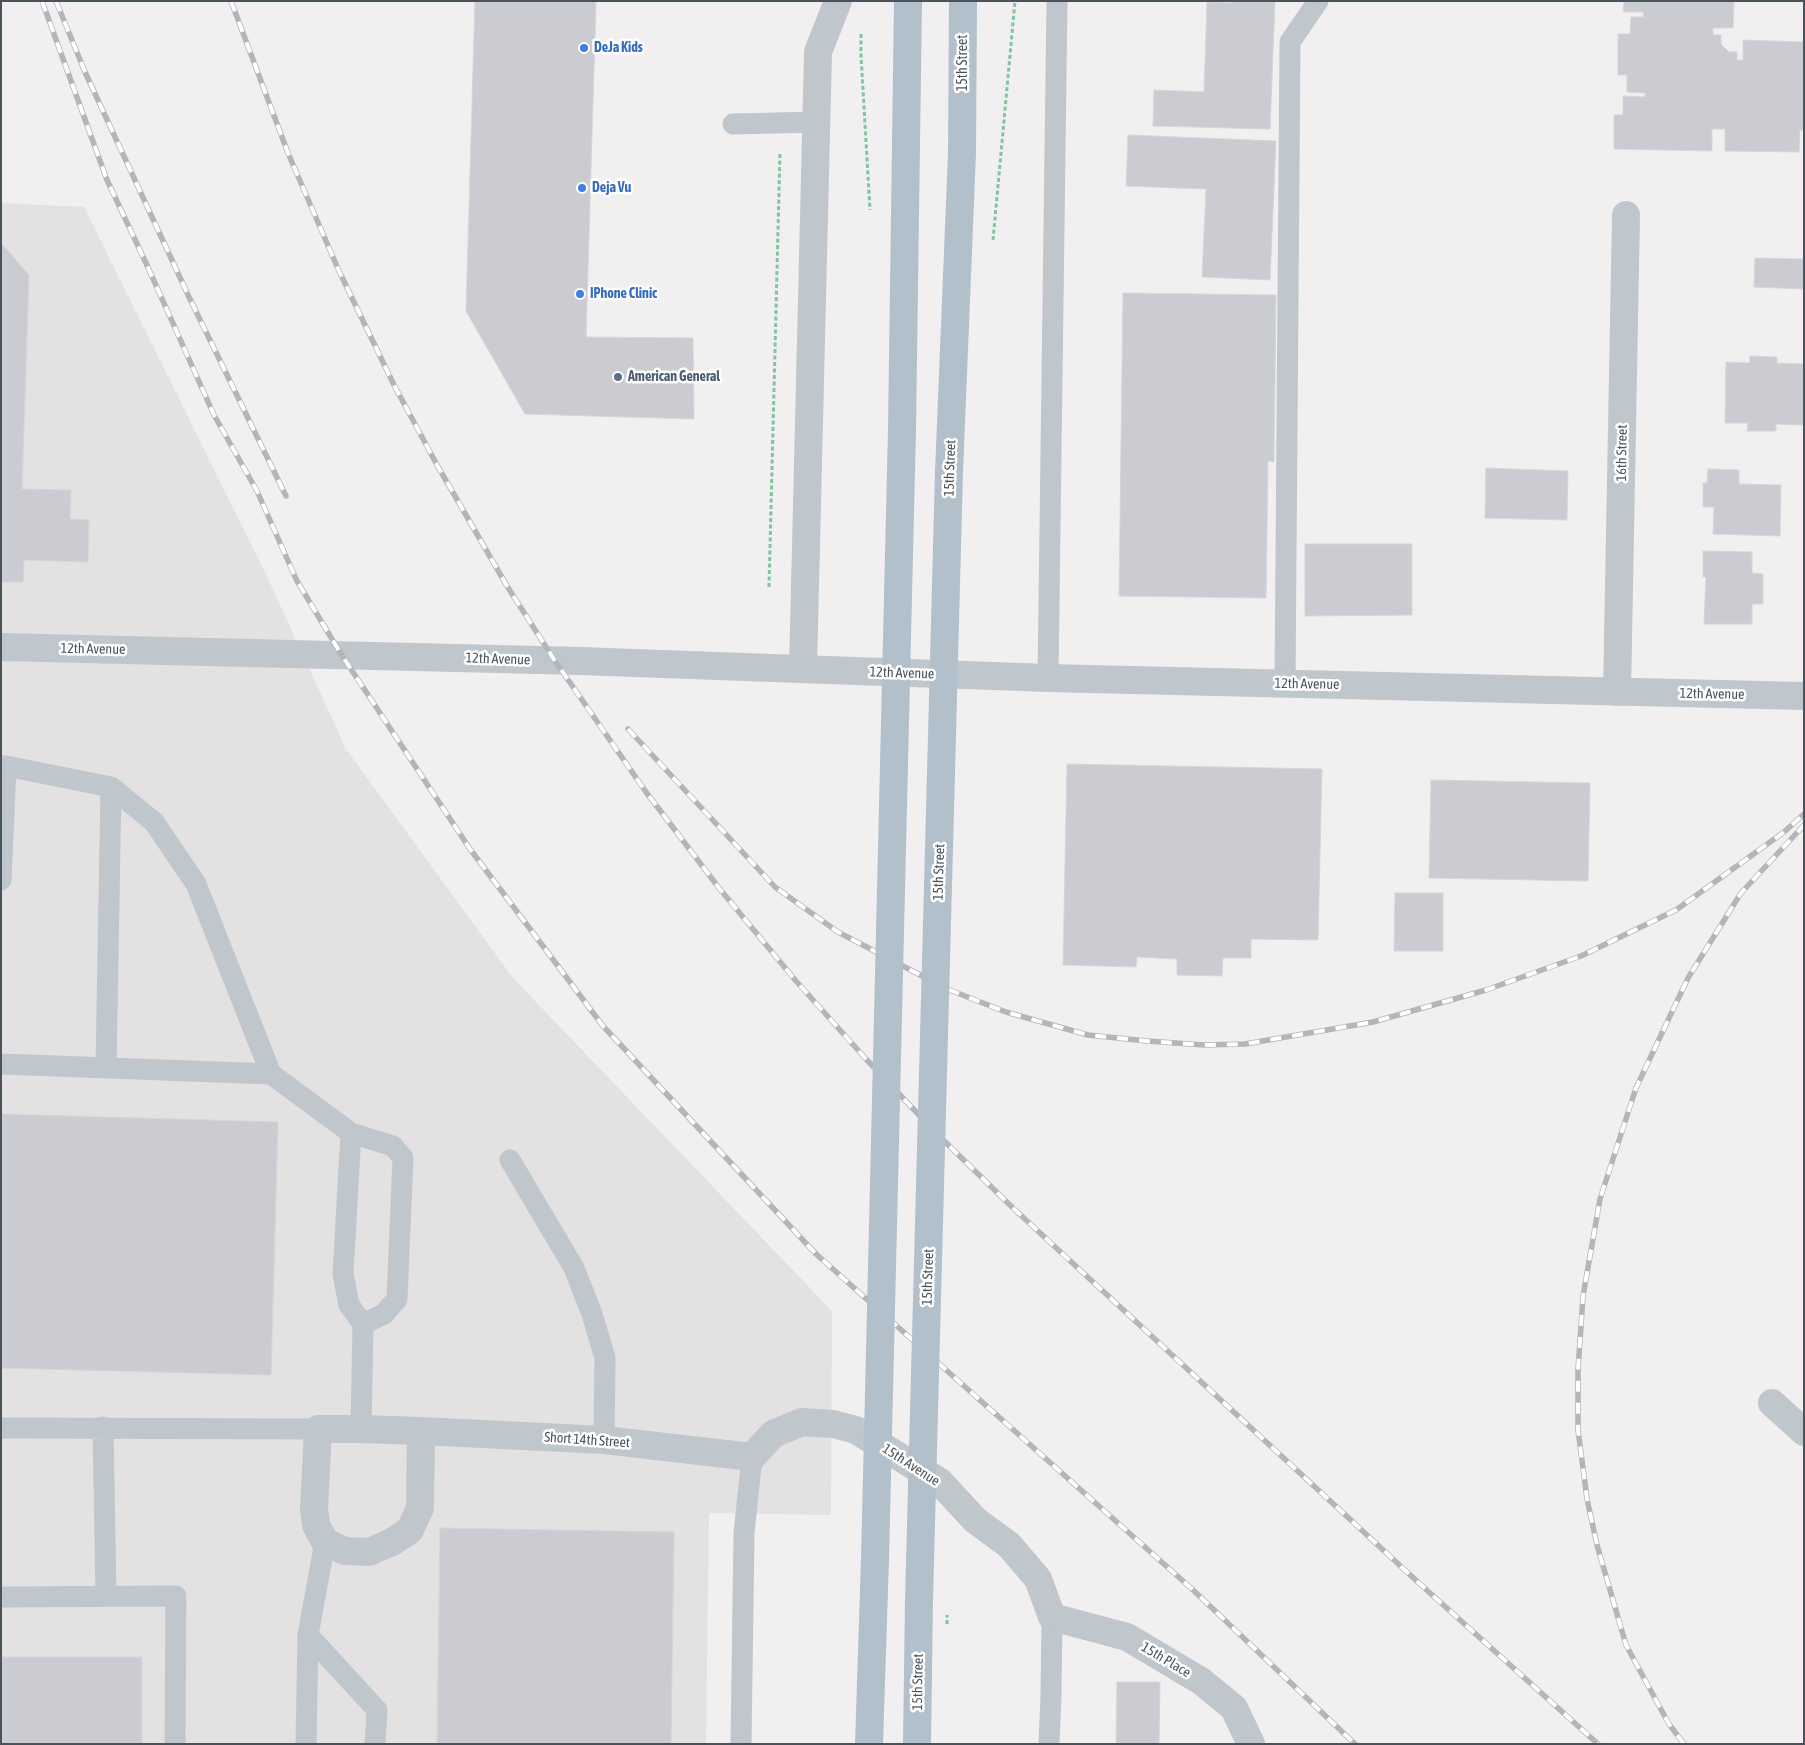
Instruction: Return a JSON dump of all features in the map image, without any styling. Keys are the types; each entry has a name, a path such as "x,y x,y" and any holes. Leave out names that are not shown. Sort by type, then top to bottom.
{"main road":[{"path":"869,1744 902,429 908,1"},
{"name":"15th Street","path":"917,1744 919,1599 949,472 962,153 963,1"}],"street":[{"path":"804,669 818,52 838,1"},
{"name":"16th Street","path":"1617,692 1626,215"},
{"name":"12th Avenue","path":"1,646 350,655 1048,678 1804,696"},
{"path":"1772,1404 1804,1432"},
{"name":"15th Avenue","path":"752,1457 773,1434 802,1422 833,1424 856,1430 940,1482 975,1520 1009,1545 1038,1579 1052,1617"},
{"path":"361,1428 421,1431 420,1508 410,1530 392,1542 369,1552 346,1551 325,1542 316,1525 314,1509 318,1429 361,1428"},
{"name":"Short 14th Street","path":"421,1431 604,1440 752,1457"},
{"name":"15th Place","path":"1052,1617 1127,1637 1201,1681 1234,1708 1251,1744"}],"lane":[{"path":"1048,678 1056,1"},
{"path":"1285,683 1290,42 1318,1"},
{"path":"733,124 817,122"},
{"path":"1,880 3,766 112,787 154,822 196,884 271,1074 352,1133 393,1146 403,1158 397,1299 384,1314 363,1324"},
{"path":"106,1068 112,787"},
{"path":"1,1064 271,1074"},
{"path":"352,1133 343,1274 349,1304 363,1324 361,1428"},
{"path":"510,1160 574,1268 592,1314 605,1358 604,1440"},
{"path":"103,1427 106,1596"},
{"path":"1,1428 318,1429"},
{"path":"741,1744 744,1533 752,1457"},
{"path":"306,1744 308,1635 325,1542"},
{"path":"1,1597 176,1596 175,1744"},
{"path":"1049,1744 1052,1617"},
{"path":"308,1635 377,1710 375,1744"}],"path":[{"path":"992,246 1015,1"},
{"path":"861,29 871,212"}],"shaded area":[{"path":"1,203 84,207 264,570 346,749 513,978 832,1311 831,1515 709,1513 706,1744 1,1744"}],"building":[{"path":"475,1 596,1 586,337 693,338 694,419 525,414 466,311"},
{"path":"1233,1 1275,1 1270,129 1153,126 1154,90 1204,92 1207,2 1233,3"},
{"path":"1624,1 1734,1 1733,28 1713,28 1713,35 1721,35 1721,44 1729,52 1737,52 1737,60 1743,60 1743,40 1804,42 1804,130 1800,130 1799,152 1725,151 1725,129 1712,129 1712,151 1614,149 1614,115 1623,115 1623,96 1645,97 1645,93 1627,92 1627,75 1618,75 1618,34 1630,34 1631,17 1644,17 1643,12 1623,12"},
{"path":"1128,135 1276,141 1270,280 1202,277 1206,189 1126,186"},
{"path":"1,243 29,275 22,489 71,490 70,519 89,520 88,562 24,560 23,582 1,582"},
{"path":"1755,258 1804,259 1804,289 1754,287"},
{"path":"1123,293 1276,295 1274,462 1268,461 1266,598 1119,596"},
{"path":"1750,356 1777,357 1777,363 1804,364 1804,425 1776,424 1776,431 1747,431 1748,423 1725,423 1726,362 1750,363"},
{"path":"1486,468 1568,471 1567,520 1485,518"},
{"path":"1708,469 1739,470 1739,484 1781,485 1780,536 1713,534 1714,507 1703,507 1703,483 1707,483"},
{"path":"1305,544 1412,544 1412,615 1305,616"},
{"path":"1703,551 1752,552 1752,573 1763,574 1763,604 1752,604 1752,624 1704,624 1706,577 1703,577"},
{"path":"1067,764 1322,769 1318,940 1251,939 1251,958 1223,958 1222,976 1177,975 1177,959 1137,957 1136,967 1063,965"},
{"path":"1431,780 1590,783 1588,881 1429,878"},
{"path":"1395,893 1443,893 1443,951 1394,951"},
{"path":"1,1114 278,1122 271,1375 1,1368"},
{"path":"440,1528 674,1532 671,1744 437,1744"},
{"path":"1,1657 142,1657 142,1744 1,1744"},
{"path":"1117,1682 1160,1682 1159,1744 1116,1744"}],"railway":[{"path":"42,1 107,180 214,415 257,491 297,581 341,654 470,849 603,1026 816,1254 1192,1589 1355,1744"},
{"path":"56,1 85,72 189,297 286,496"},
{"path":"231,1 288,153 339,271 394,385 437,465 507,586 555,661 646,792 719,888 796,981 938,1135 1013,1208 1420,1584 1598,1744"},
{"path":"628,729 775,887 838,932 947,989 1006,1012 1088,1035 1147,1041 1204,1045 1245,1044 1373,1022 1486,990 1581,956 1676,910 1784,832 1804,814"},
{"path":"1684,1744 1669,1724 1626,1645 1597,1545 1587,1499 1578,1430 1578,1370 1583,1296 1600,1199 1636,1088 1688,978 1741,893 1804,825"}],"place":[{"name":"DeJa Kids","path":"584,48"},
{"name":"Deja Vu","path":"582,188"},
{"name":"IPhone Clinic","path":"580,294"},
{"name":"American General","path":"618,377"}]}
